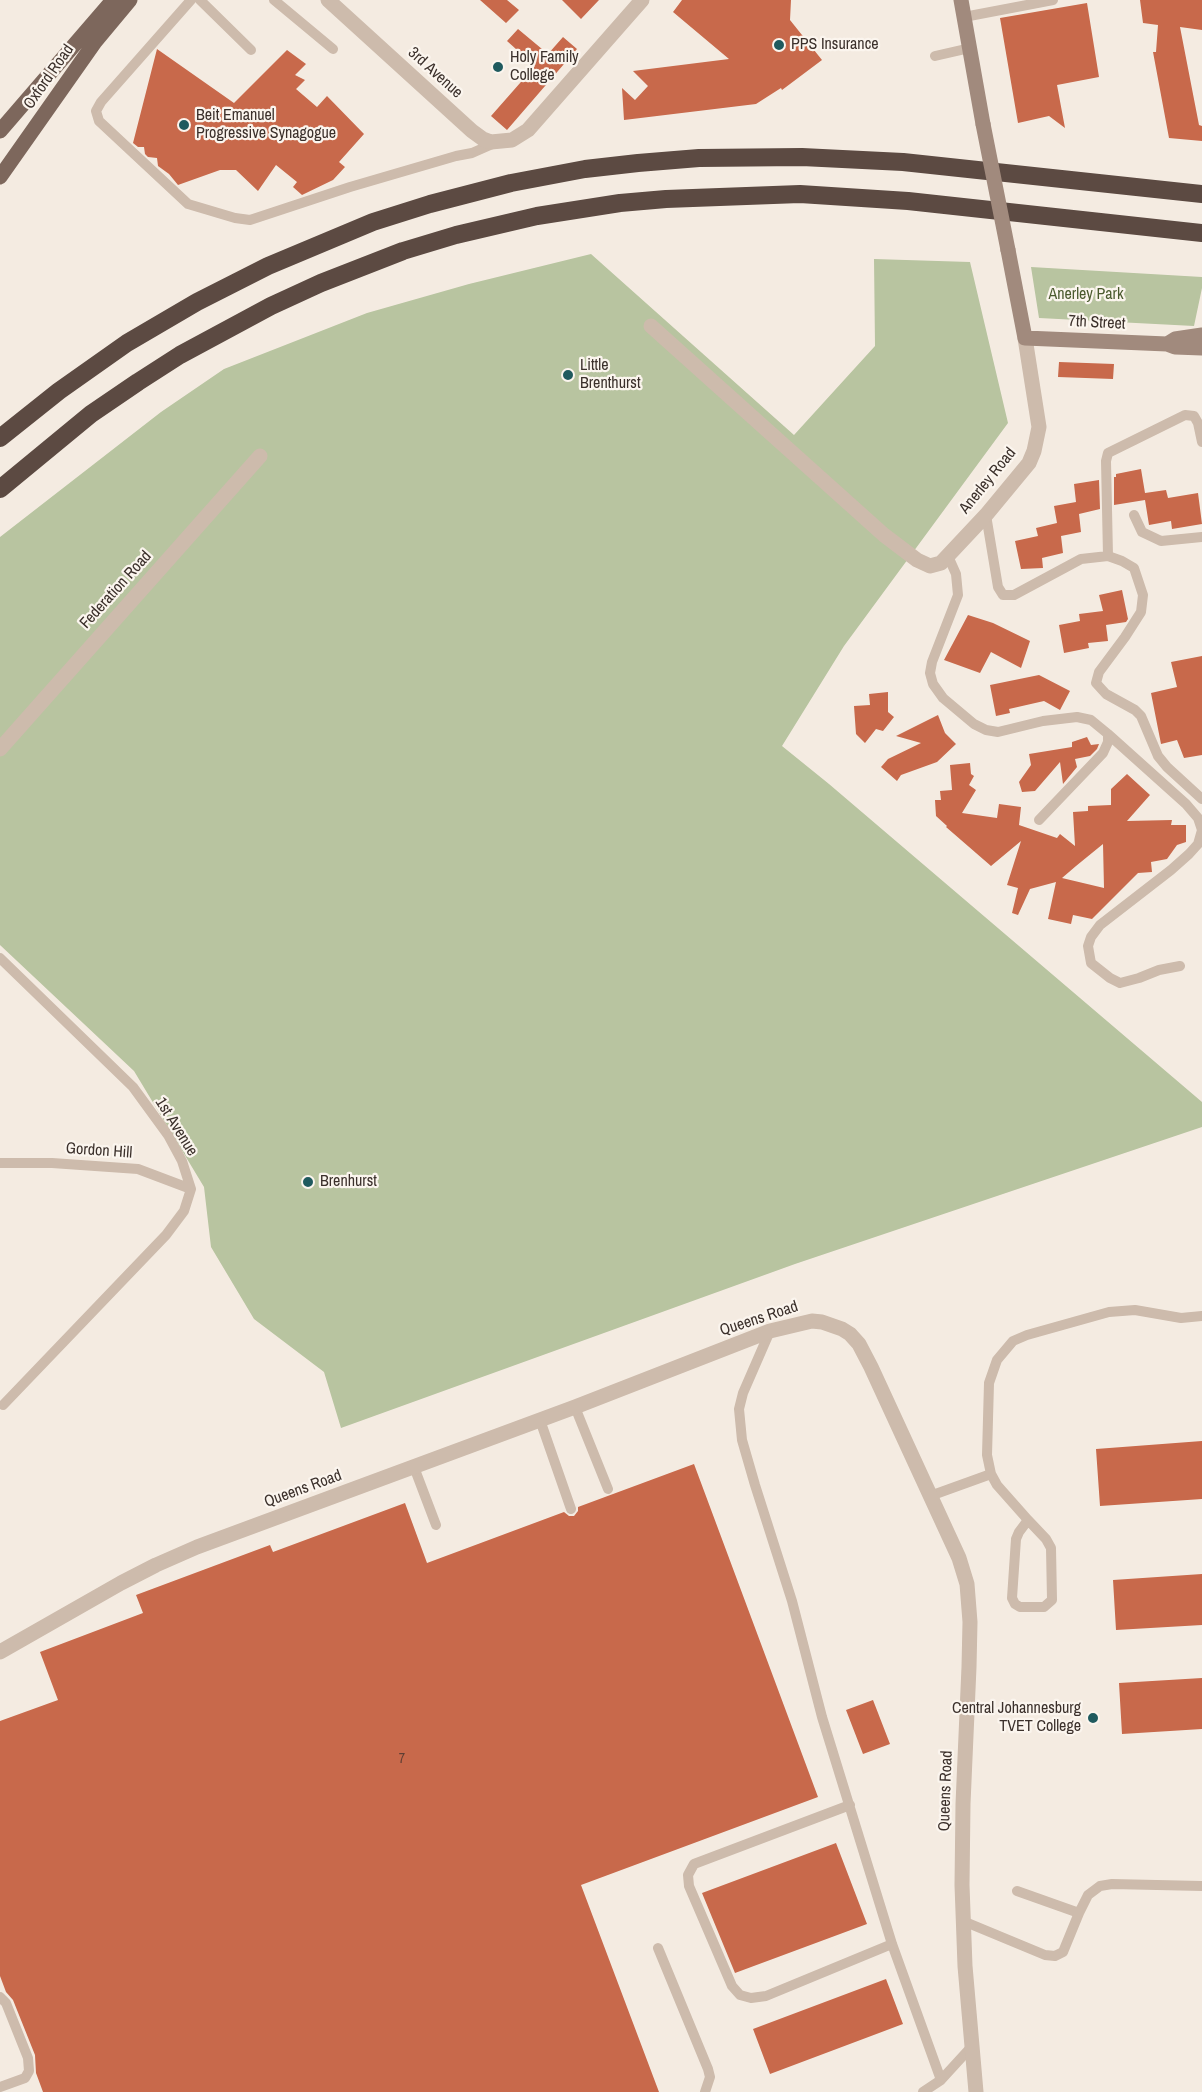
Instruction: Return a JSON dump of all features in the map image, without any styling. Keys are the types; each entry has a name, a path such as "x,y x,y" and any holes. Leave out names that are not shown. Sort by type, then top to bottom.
{"highway":[{"path":"0,438 58,391 127,343 197,302 268,266 373,222 430,204 511,183 585,169 648,162 699,158 802,157 903,162 1202,194"},
{"path":"0,489 75,426 138,382 180,355 271,306 321,283 403,251 456,235 537,216 620,203 666,199 800,194 919,202 1202,233"}],"main road":[{"name":"Oxford Road","path":"0,131 113,0"},
{"name":"Oxford Road","path":"0,177 95,42 130,0"}],"street":[{"name":"3rd Avenue","path":"328,0 472,131 483,139 497,142"},
{"path":"497,142 512,140 528,130 642,0"},
{"name":"Anerley Road","path":"948,556 1029,463 1038,439 1039,427 1025,338 961,0"},
{"path":"651,326 884,535 930,566 941,563 948,556"},
{"name":"7th Street","path":"1167,344 1175,339 1202,335"},
{"name":"7th Street","path":"1025,338 1167,344 1175,347 1202,348"},
{"name":"Federation Road","path":"0,749 260,456"},
{"name":"Queens Road","path":"0,1652 156,1565 197,1547 575,1407 770,1331 812,1321 834,1326 850,1334 859,1344 872,1367 959,1558 967,1584 969,1667 962,1885 976,2092"}],"lane":[{"path":"191,0 101,102 96,111 99,121 188,204 249,220 350,186 472,153 497,142"},
{"path":"200,0 251,50"},
{"path":"274,0 333,49"},
{"path":"964,17 1053,0"},
{"path":"935,56 970,48"},
{"path":"1108,556 1106,461 1108,453 1185,415 1194,416 1202,441"},
{"path":"986,515 998,587 1003,595 1014,595 1081,559 1108,556 1134,568 1143,595 1143,605 1125,637 1099,672 1096,683 1106,694 1135,710 1141,716 1158,756 1202,799"},
{"path":"1134,515 1142,532 1161,541 1202,537"},
{"path":"948,556 956,574 958,595 932,662 930,673 933,684 943,698 974,724 986,730 998,732 1042,721 1077,717 1091,720 1198,818 1202,831 1198,844 1171,870 1100,925 1091,937 1088,946 1091,963 1120,983 1159,970 1180,966"},
{"path":"1039,820 1103,753 1108,742 1108,734"},
{"name":"1st Avenue","path":"0,958 133,1088 168,1135 182,1161 191,1190"},
{"name":"Gordon Hill","path":"0,1163 52,1163 138,1169 191,1190"},
{"path":"3,1405 166,1235 184,1211 191,1190"},
{"path":"1029,1520 1016,1539 1012,1598 1020,1607 1044,1607 1052,1600 1051,1548 1029,1520 997,1485 991,1474 987,1455 989,1383 997,1360 1013,1341 1109,1312 1135,1310 1181,1318 1202,1316"},
{"path":"770,1331 743,1393 739,1409 742,1440 754,1485 792,1601 822,1717 892,1944 941,2080"},
{"path":"575,1407 608,1489"},
{"path":"540,1420 572,1509"},
{"path":"414,1467 436,1525"},
{"path":"930,1496 991,1474"},
{"path":"850,1805 693,1864 688,1875 689,1886 732,1986 740,1995 751,1998 766,1996 892,1944"},
{"path":"963,1921 1046,1955 1055,1956 1063,1952 1088,1895 1100,1886 1112,1884 1202,1887"},
{"path":"1017,1891 1079,1913"},
{"path":"658,1948 708,2068 710,2077 705,2092"},
{"path":"0,1997 6,2003 28,2058 29,2071 25,2078 0,2087"},
{"path":"923,2092 941,2080 973,2045"}],"green space":[{"path":"591,254 794,435 875,346 874,259 970,262 1008,423 844,646 782,746 1202,1102 1202,1127 795,1264 341,1428 324,1372 254,1319 211,1247 204,1187 134,1071 0,945 0,537 161,412 224,369 367,313 469,284"},
{"name":"Anerley Park","path":"1031,267 1202,277 1194,326 1039,318"}],"building":[{"path":"480,0 507,0 519,10 506,23"},
{"path":"562,0 599,0 581,19"},
{"path":"682,0 791,0 790,20 822,60 782,90 781,88 756,104 624,120 622,88 635,100 648,86 633,71 729,59 673,12"},
{"path":"1140,0 1202,0 1202,30 1180,27 1199,125 1202,126 1202,141 1169,138 1153,52 1156,52 1158,25 1143,23"},
{"path":"1087,3 1099,77 1057,85 1065,128 1049,116 1018,123 1000,18"},
{"path":"518,29 548,54 563,37 577,49 507,130 491,116 535,66 507,41"},
{"path":"157,49 234,103 287,50 306,64 295,75 305,80 296,89 317,107 327,96 364,134 339,162 345,167 333,180 302,195 293,187 297,182 276,165 258,191 236,170 220,170 178,185 158,166 157,158 148,157 144,147 138,147 133,143"},
{"path":"1059,362 1114,364 1113,379 1058,377"},
{"path":"1141,469 1145,493 1166,490 1168,498 1198,493 1202,524 1172,529 1171,521 1149,525 1145,500 1114,505 1114,477 1116,474"},
{"path":"1099,480 1100,509 1079,514 1081,532 1061,536 1063,553 1042,558 1043,568 1021,569 1015,541 1038,536 1036,528 1057,523 1054,506 1076,502 1074,484"},
{"path":"1122,590 1128,619 1126,622 1106,625 1108,641 1088,643 1089,648 1064,653 1059,625 1080,621 1079,614 1103,611 1099,595"},
{"path":"968,615 993,623 1030,641 1021,668 991,652 980,673 944,660"},
{"path":"1202,656 1202,755 1184,758 1177,740 1161,744 1151,693 1177,687 1171,662"},
{"path":"1039,675 1070,691 1060,710 1044,701 1009,709 1010,713 996,716 990,685"},
{"path":"888,692 888,712 894,717 883,731 876,729 865,743 856,734 854,706 870,705 869,694"},
{"path":"938,715 945,733 956,744 937,762 901,775 897,781 881,767 888,759 921,743 896,736"},
{"path":"1087,737 1091,745 1099,744 1097,749 1090,756 1075,759 1077,767 1063,784 1060,762 1035,791 1022,792 1019,782 1031,765 1029,754 1072,747 1072,742"},
{"path":"970,763 971,774 974,776 969,785 976,790 962,813 997,818 999,804 1021,807 1019,825 1057,838 1060,834 1075,846 1073,812 1088,811 1088,806 1111,805 1111,789 1127,774 1150,795 1127,821 1172,820 1171,825 1186,825 1186,842 1177,845 1167,859 1151,862 1152,872 1138,873 1092,919 1073,915 1071,924 1048,919 1056,882 1030,889 1018,915 1012,913 1018,888 1007,885 1021,841 991,866 936,816 935,800 941,800 940,791 952,790 950,765","holes":["1103,844 1104,888 1062,878"]},
{"path":"1202,1441 1202,1499 1100,1506 1096,1449"},
{"path":"694,1464 818,1797 581,1885 659,2092 43,2092 36,2073 35,2055 13,2000 6,1992 0,1976 0,1721 58,1700 40,1652 143,1613 136,1595 270,1545 273,1552 405,1503 427,1563 564,1512 569,1516 574,1516 578,1507"},
{"path":"1202,1574 1202,1625 1116,1630 1113,1580"},
{"path":"1202,1678 1202,1729 1122,1734 1119,1683"},
{"path":"873,1700 890,1744 863,1754 846,1710"},
{"path":"836,1843 867,1924 735,1973 702,1893"},
{"path":"886,1979 903,2024 770,2074 753,2029"}],"place":[{"name":"PPS Insurance","path":"779,45"},
{"name":"Holy Family College","path":"498,67"},
{"name":"Beit Emanuel Progressive Synagogue","path":"184,125"},
{"name":"Little Brenthurst","path":"568,375"},
{"name":"Brenhurst","path":"308,1182"},
{"name":"Central Johannesburg TVET College","path":"1093,1718"}]}
